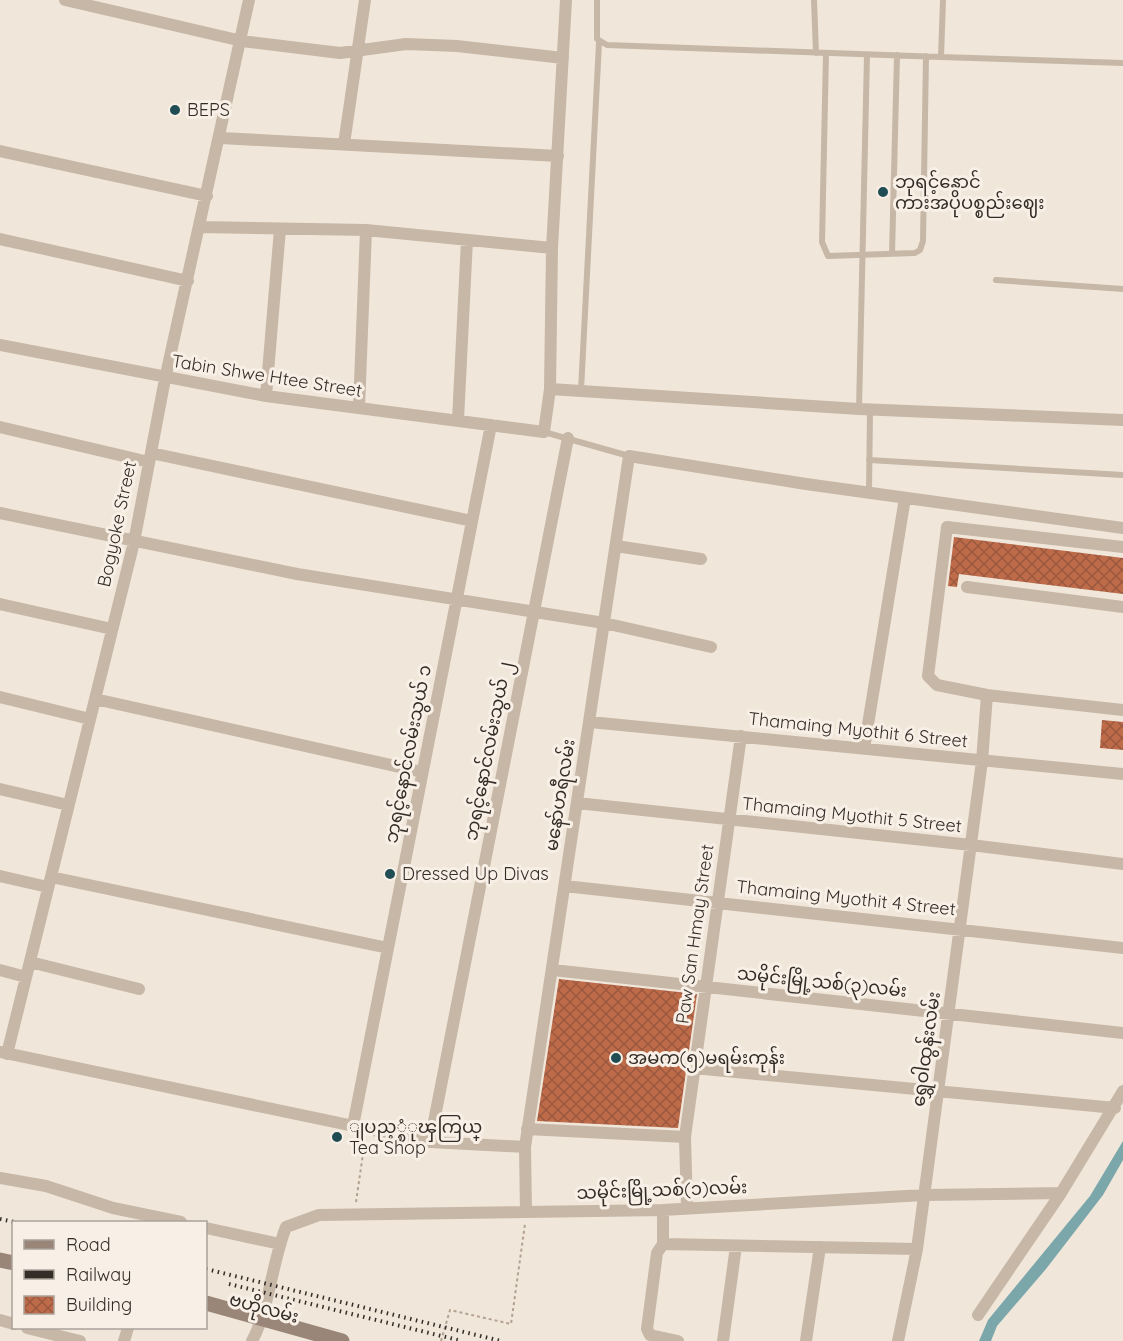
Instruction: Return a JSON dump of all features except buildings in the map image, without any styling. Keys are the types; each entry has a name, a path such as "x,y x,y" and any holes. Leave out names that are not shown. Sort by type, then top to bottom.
{"main road":[{"path":"207,1303 261,1322 342,1341"},
{"name":"ဗဟိုလမ်း","path":"207,1313 261,1322 313,1341"}],"street":[{"path":"65,0 242,41 340,53 406,44 457,46 563,58"},
{"name":"Bogyoke Street","path":"4,1053 30,962 134,542 165,379 221,138 249,0"},
{"path":"344,144 365,0"},
{"path":"538,431 550,389 552,248 566,0"},
{"path":"221,138 558,156"},
{"path":"0,151 207,196"},
{"path":"200,227 366,230 552,248"},
{"path":"266,396 280,229"},
{"path":"359,408 366,230"},
{"path":"0,239 188,281"},
{"path":"458,420 467,240"},
{"name":"Tabin Shwe Htee Street","path":"0,345 165,379 266,396 538,431"},
{"path":"550,389 864,409 1123,420"},
{"name":"ဘုရင့်နောင်လမ်းသွယ် ၁","path":"353,1126 490,425"},
{"path":"0,427 472,521"},
{"name":"ဘုရင့်နောင်လမ်းသွယ် ၂","path":"430,1142 568,438"},
{"path":"629,456 869,493 1123,528"},
{"name":"မနော်ဟရီလမ်း","path":"526,1212 527,1129 553,970 629,456"},
{"path":"864,749 905,498"},
{"path":"0,513 297,574 604,623 711,647"},
{"path":"1123,547 947,527 928,676 937,685 987,696 1123,710"},
{"path":"616,546 701,560"},
{"path":"967,587 1123,607"},
{"path":"0,604 112,629"},
{"name":"ရွှေဝါထွန်းလမ်း","path":"898,1341 917,1249 982,761 987,696"},
{"path":"0,697 90,719"},
{"path":"95,699 423,772"},
{"name":"Thamaing Myothit 6 Street","path":"590,722 1123,774"},
{"name":"Paw San Hmay Street","path":"687,1209 685,1137 741,736"},
{"path":"0,789 69,805"},
{"name":"Thamaing Myothit 5 Street","path":"577,803 971,845 1123,864"},
{"path":"0,876 50,882 388,948"},
{"name":"Thamaing Myothit 4 Street","path":"565,886 960,928 1123,948"},
{"path":"30,962 139,989"},
{"path":"0,970 26,976"},
{"name":"သမိုင်းမြို့သစ်(၃)လမ်း","path":"553,970 1123,1033"},
{"path":"4,1053 430,1142 525,1147"},
{"path":"694,1068 1115,1108"},
{"path":"978,1315 1060,1193 1115,1108 1123,1091"},
{"path":"527,1129 685,1137"},
{"path":"0,1178 46,1186 113,1208 176,1221"},
{"name":"သမိုင်းမြို့သစ်(၁)လမ်း","path":"279,1245 286,1227 319,1215 663,1210 924,1195 1060,1193"},
{"path":"663,1210 663,1244 657,1253 647,1329 650,1335 678,1341"},
{"path":"207,1228 279,1245 261,1322 252,1341"},
{"path":"663,1244 917,1249"},
{"path":"723,1341 736,1246"},
{"path":"806,1341 820,1247"},
{"path":"31,1329 80,1341"}],"lane":[{"path":"581,390 599,43 597,39 597,0"},
{"path":"814,0 816,53"},
{"path":"941,57 943,0"},
{"path":"599,43 1123,63"},
{"path":"826,53 824,250 828,256 915,253 920,250 923,241 926,56"},
{"path":"867,54 864,409 869,460 869,493"},
{"path":"892,254 897,55"},
{"path":"996,280 1123,289"},
{"path":"538,431 629,456"},
{"path":"869,460 1123,475"}],"path":[{"path":"354,1214 366,1129"},
{"path":"441,1341 450,1310 511,1324 526,1212"}],"water":[{"path":"1123,1141 1123,1160 1103,1195 1046,1269 997,1326 991,1341 979,1341 988,1320 1090,1196"}],"railway":[{"path":"0,1219 12,1222"},
{"path":"207,1269 501,1341"},
{"path":"229,1284 462,1341"}],"place":[{"name":"BEPS","path":"175,110"},
{"name":"ဘုရင့်နောင် ကားအပိုပစ္စည်းဈေး","path":"883,192"},
{"name":"Dressed Up Divas","path":"390,874"},
{"name":"အမက(၅)မရမ်းကုန်း","path":"616,1058"},
{"name":"ျပည့္စံုၾကြယ္ Tea Shop","path":"337,1137"}]}
